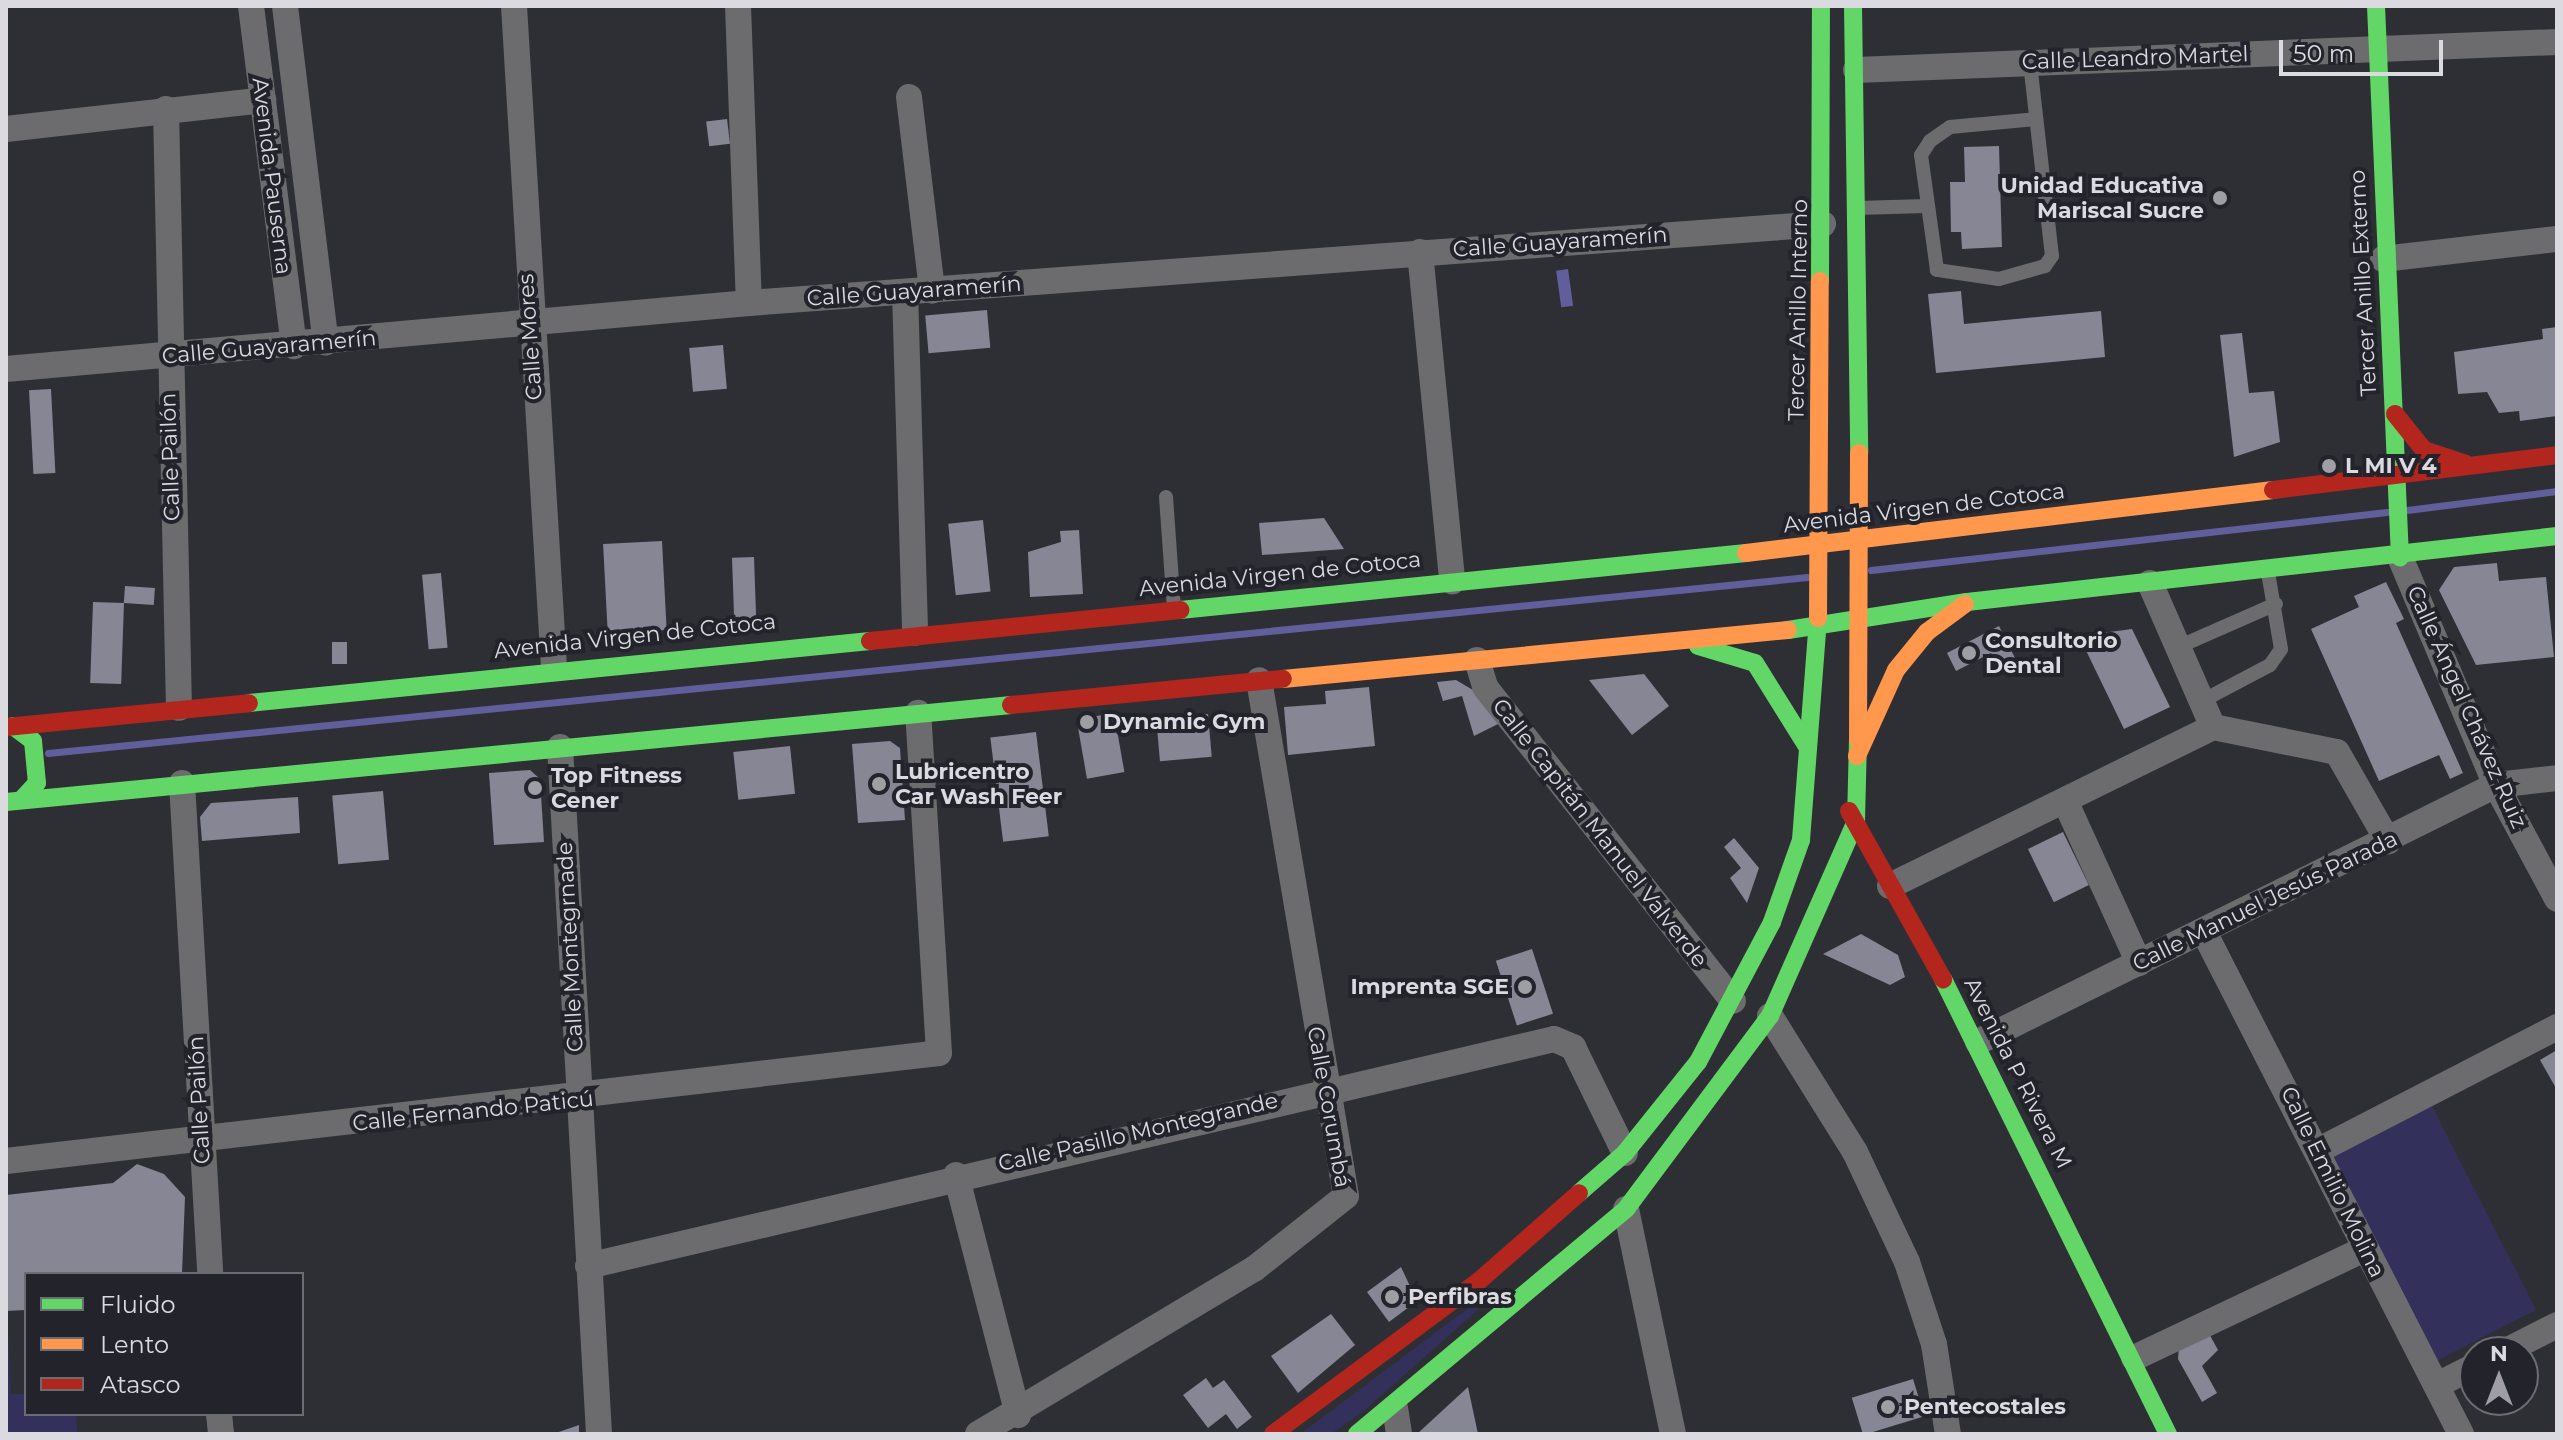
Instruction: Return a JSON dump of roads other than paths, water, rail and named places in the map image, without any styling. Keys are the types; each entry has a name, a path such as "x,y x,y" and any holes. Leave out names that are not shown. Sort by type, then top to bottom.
{"main road":[{"name":"Tercer Anillo Interno","path":"1273,1434 1479,1281 1625,1153 1698,1062 1733,1001 1801,840 1817,621 1819,550 1823,224 1821,6"},
{"path":"1837,6 1841,63 1856,70"},
{"path":"1357,1434 1397,1421 1506,1312 1626,1209 1770,1016 1856,821 1860,545 1853,6"},
{"name":"Tercer Anillo Externo","path":"2376,6 2383,259 2395,414 2400,550"},
{"path":"1823,224 1841,235 1841,363 1857,411"},
{"path":"2395,414 2424,450 2471,465"},
{"path":"2355,480 2383,451 2395,414"},
{"name":"Avenida Virgen de Cotoca","path":"10,726 554,668 1452,581 1819,550 2557,455"},
{"path":"14,801 1665,641 1860,614 2267,570 2400,550 2557,536"},
{"path":"1857,756 1896,670 1927,632 1967,602"},
{"name":"Avenida P Rivera M","path":"1665,641 1729,651 1755,663 1856,821 1978,1042 2134,1358 2168,1434"},
{"path":"14,801 37,783 42,740 66,721"},
{"path":"10,726 42,740 56,781 75,794"},
{"path":"1508,1255 1514,1277 1535,1286"},
{"path":"1479,1281 1499,1291 1506,1312"}],"street":[{"name":"Avenida Pauserna","path":"251,6 294,346"},
{"name":"Avenida Pauserna","path":"285,6 326,343"},
{"name":"Calle Mores","path":"514,6 528,325 554,668"},
{"path":"738,6 749,303"},
{"name":"Calle Leandro Martel","path":"1856,70 2557,42"},
{"path":"909,97 932,291"},
{"path":"6,129 263,100"},
{"name":"Calle Pailón","path":"166,109 166,355 179,708"},
{"name":"Calle Guayaramerín","path":"6,369 294,346 749,303 1823,224"},
{"path":"2383,259 2557,239"},
{"path":"1420,252 1452,581"},
{"path":"905,292 915,633"},
{"name":"Calle Ángel Chávez Ruiz","path":"2400,550 2496,785 2557,899"},
{"path":"2150,583 2213,727"},
{"name":"Calle Capitán Manuel Valverde","path":"1477,660 1485,687 1733,1001"},
{"name":"Calle Corumbá","path":"978,1434 1018,1415 1254,1269 1346,1196 1325,1087 1259,680"},
{"name":"Calle Fernando Paticú","path":"6,1161 577,1100 939,1053 918,713"},
{"path":"1890,886 2066,803 2213,727 2337,752 2388,841"},
{"name":"Calle Montegrnade","path":"560,747 577,1100 599,1434"},
{"name":"Calle Manuel Jesús Parada","path":"1978,1042 2496,785 2557,778"},
{"name":"Calle Pailón","path":"182,783 210,1272"},
{"path":"2066,803 2139,963"},
{"name":"Calle Emilio Molina","path":"2204,932 2319,1150 2365,1249 2461,1434"},
{"path":"1770,1016 1855,1152 1907,1262 1934,1344 1948,1434"},
{"path":"2319,1150 2557,1027"},
{"name":"Calle Pasillo Montegrande","path":"588,1266 1325,1087 1566,1039 1625,1153"},
{"path":"956,1175 1018,1415"},
{"path":"1626,1209 1673,1434"},
{"path":"2134,1358 2365,1249"},
{"path":"2535,1336 2557,1325"},
{"path":"2437,1385 2459,1374"}],"lane":[{"path":"2030,63 2052,256 2045,266 1999,279 1937,270 1921,155 1930,141 1950,127 2036,119"},
{"path":"1857,208 1926,206"},
{"path":"1166,497 1174,608"},
{"path":"2202,701 2270,665 2284,634 2267,570"},
{"path":"2178,647 2276,604"}],"waterway":[{"path":"2407,510 2557,491"},
{"path":"1871,570 2387,512"},
{"path":"48,753 1807,577"}],"place":[{"name":"Unidad Educativa Mariscal Sucre","path":"2220,198"},
{"name":"L MI V 4","path":"2329,466"},
{"name":"Consultorio Dental","path":"1969,653"},
{"name":"Dynamic Gym","path":"1087,722"},
{"name":"Lubricentro Car Wash Feer","path":"879,784"},
{"name":"Top Fitness Cener","path":"535,788"},
{"name":"Imprenta SGE","path":"1525,987"},
{"name":"Perfibras","path":"1392,1297"},
{"name":"Pentecostales","path":"1888,1407"}]}
